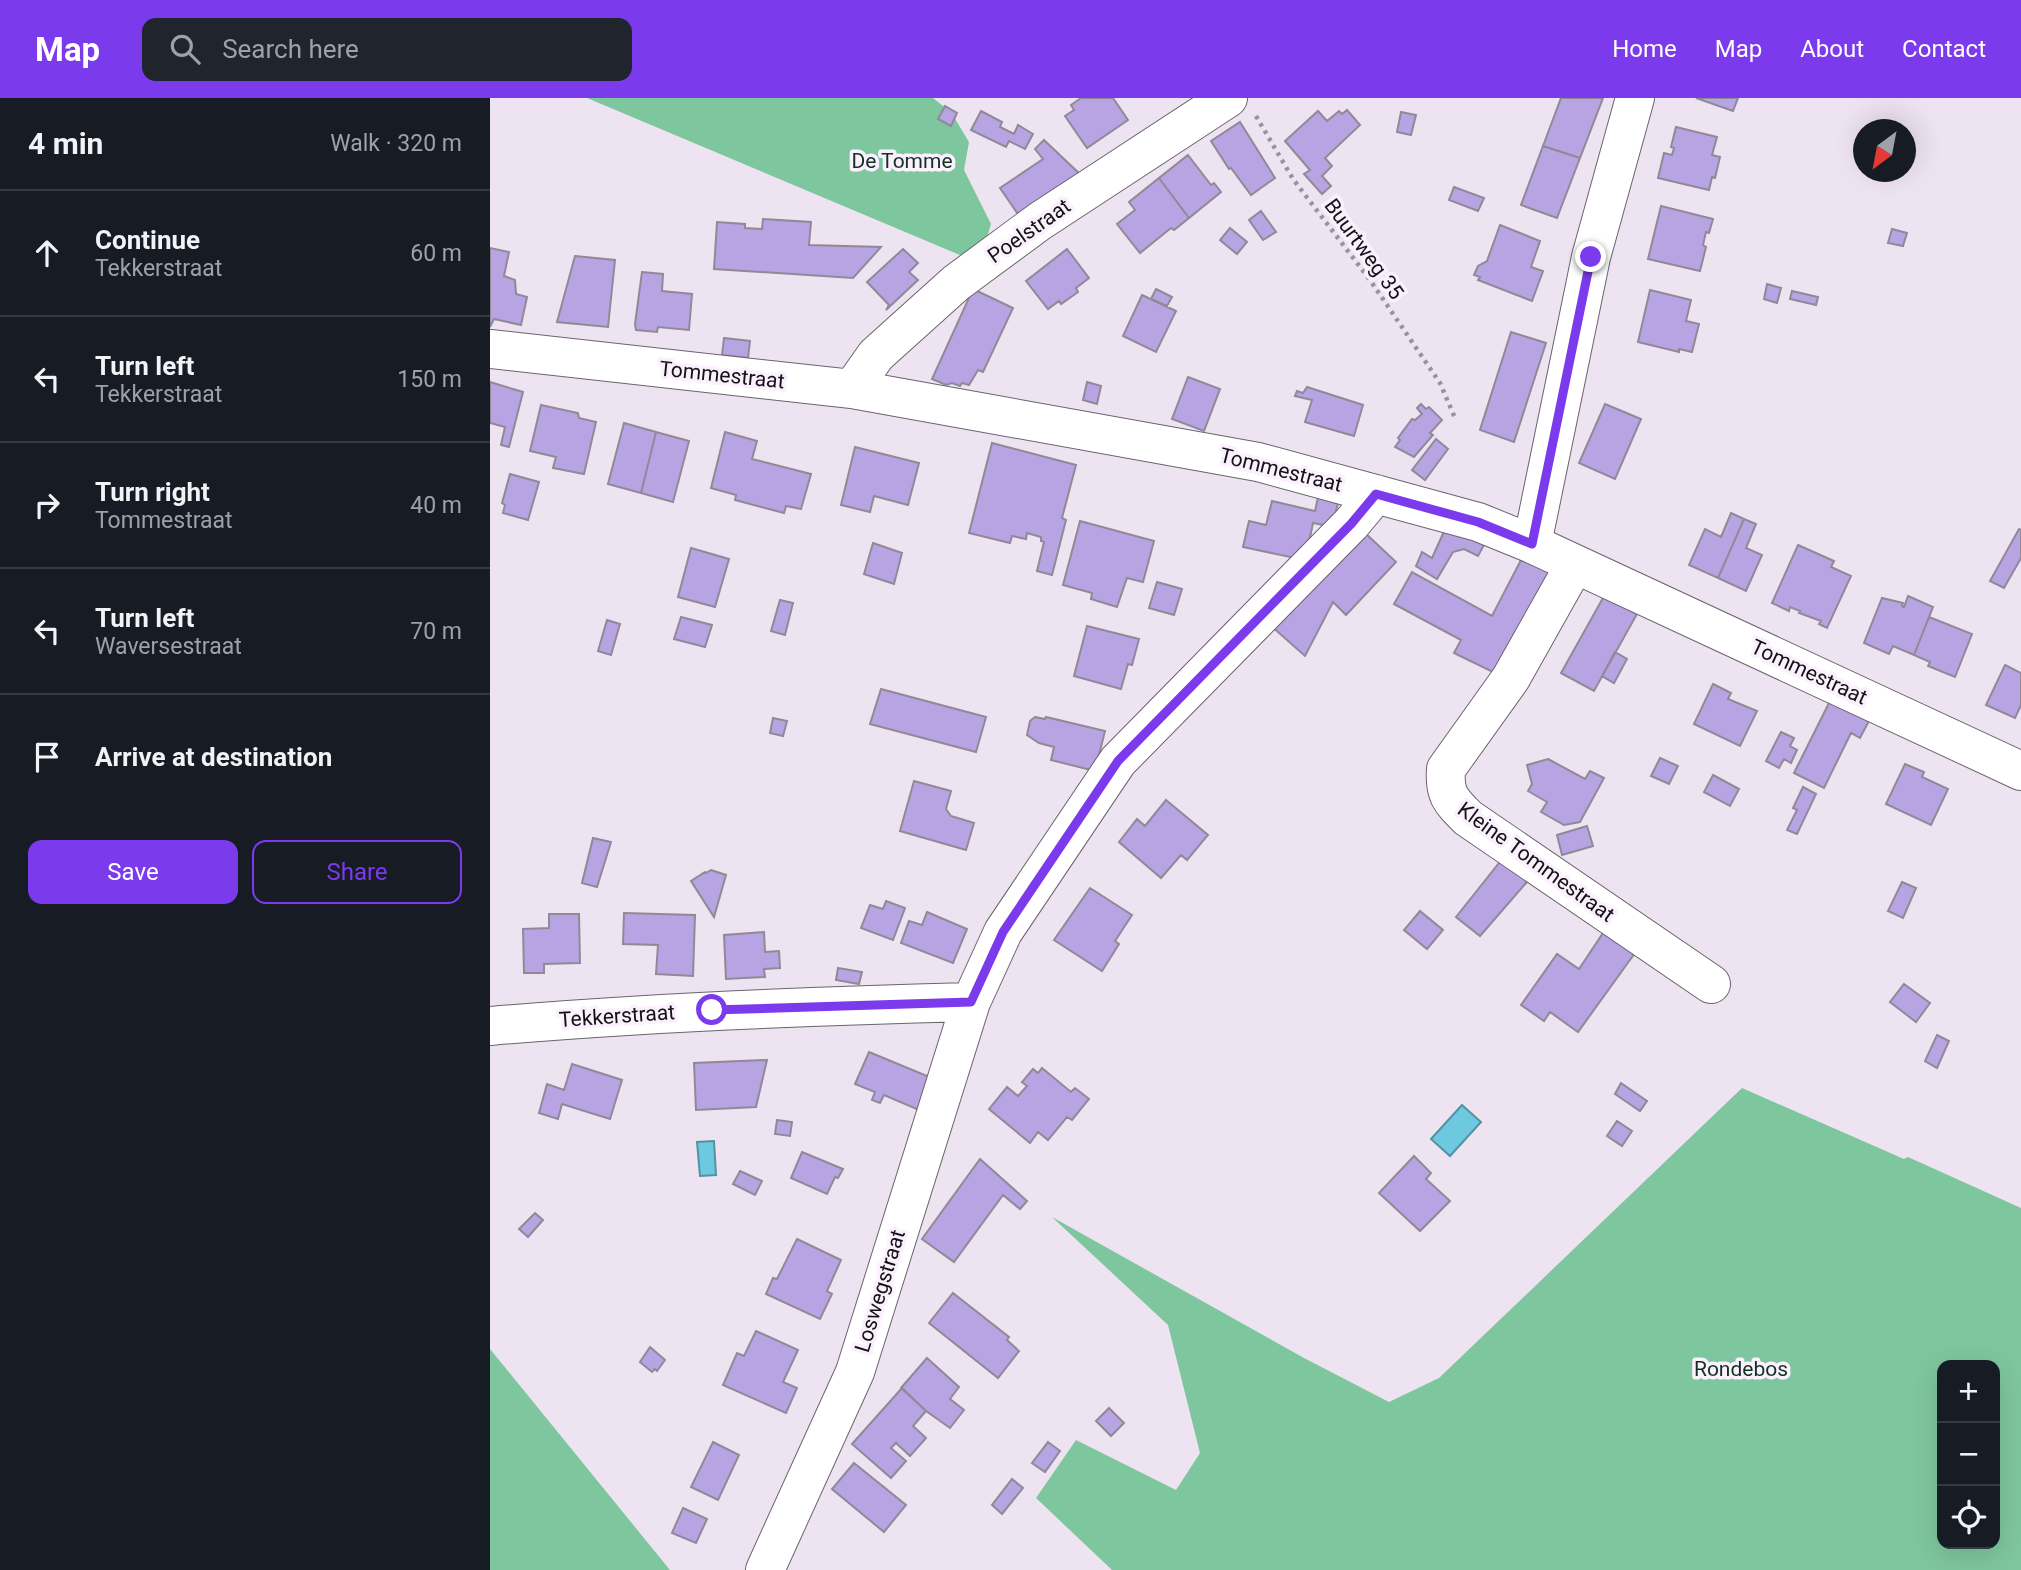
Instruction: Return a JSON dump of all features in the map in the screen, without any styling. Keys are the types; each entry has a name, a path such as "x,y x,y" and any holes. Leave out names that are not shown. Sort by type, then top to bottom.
{"street":[{"path":"1532,544 1591,257 1635,98"},
{"name":"Poelstraat","path":"852,389 876,355 956,283 1040,221 1240,102"},
{"name":"Tommestraat","path":"490,349 852,389 1258,462 1478,522 1532,544 2021,771"},
{"path":"971,1002 1003,932 1118,761 1351,524 1376,494"},
{"name":"Kleine Tommestraat","path":"1575,564 1511,678 1446,769 1445,787 1452,803 1468,818 1711,984"},
{"name":"Tekkerstraat","path":"490,1026 600,1016 781,1007 971,1002"},
{"name":"Loswegstraat","path":"765,1570 855,1372 971,1002"}],"path":[{"name":"Buurtweg 35","path":"1240,102 1293,179 1370,280 1440,383 1455,418"}],"green space":[{"name":"De Tomme","path":"587,98 933,98 951,112 969,142 964,170 991,224 984,247 967,258"},
{"name":"Rondebos","path":"1742,1088 1904,1159 1908,1157 2021,1208 2021,1570 1112,1570 1036,1498 1076,1440 1176,1490 1200,1453 1168,1325 1052,1217 1304,1358 1389,1402 1439,1378"},
{"path":"490,1349 670,1570 490,1570"}],"water":[{"path":"1462,1105 1481,1122 1450,1156 1431,1139"},
{"path":"714,1141 716,1175 700,1176 697,1142"}],"building":[{"path":"1081,98 1113,98 1128,120 1087,148 1065,116 1074,110 1071,105"},
{"path":"1561,98 1603,98 1580,158 1543,146"},
{"path":"1696,98 1738,98 1733,111"},
{"path":"945,106 957,113 951,126 938,119"},
{"path":"1347,110 1360,125 1325,158 1332,166 1322,176 1331,186 1322,194 1304,174 1310,170 1285,141 1318,111 1327,121 1339,111 1342,114"},
{"path":"981,111 1002,122 1000,127 1014,134 1018,125 1033,134 1025,149 1009,141 1006,147 971,130"},
{"path":"1401,112 1416,115 1411,135 1397,132"},
{"path":"1240,122 1275,178 1251,195 1231,168 1229,169 1211,141"},
{"path":"1676,127 1717,137 1712,155 1720,157 1709,190 1658,178 1664,153 1672,155 1674,148 1671,147"},
{"path":"1044,140 1083,177 1022,220 1000,188 1043,159 1035,149"},
{"path":"1543,146 1580,158 1557,218 1521,205"},
{"path":"1188,155 1211,185 1214,183 1221,192 1189,218 1159,178"},
{"path":"1159,178 1189,218 1174,230 1171,228 1140,253 1117,224 1135,210 1129,202"},
{"path":"1454,187 1484,198 1478,211 1449,200"},
{"path":"1661,206 1713,219 1709,233 1706,232 1703,245 1706,247 1700,271 1648,259"},
{"path":"1261,211 1276,232 1263,240 1249,220"},
{"path":"763,219 811,222 809,245 881,247 853,278 714,269 717,222 745,224 745,228 762,229"},
{"path":"1500,225 1540,241 1531,267 1543,271 1532,301 1478,280 1480,277 1474,275 1478,266 1487,261"},
{"path":"1230,228 1247,242 1237,254 1220,240"},
{"path":"1892,229 1907,233 1903,246 1888,243"},
{"path":"490,248 509,252 504,276 515,280 516,294 527,297 521,325 494,319 490,327"},
{"path":"903,249 918,263 909,272 918,280 886,310 889,305 867,282"},
{"path":"1067,249 1089,278 1076,288 1078,292 1048,309 1026,281"},
{"path":"575,256 615,260 608,327 557,322"},
{"path":"642,272 663,274 662,291 692,294 689,330 658,327 657,332 636,330"},
{"path":"1767,284 1781,288 1777,303 1764,299"},
{"path":"973,289 1013,308 983,372 978,370 969,385 946,385 932,379"},
{"path":"1156,289 1172,297 1167,306 1151,299"},
{"path":"1650,290 1691,300 1686,321 1699,324 1692,352 1679,349 1679,352 1638,342"},
{"path":"1792,291 1818,297 1816,305 1790,299"},
{"path":"1142,295 1176,311 1156,352 1123,336"},
{"path":"1511,332 1546,343 1514,442 1480,430"},
{"path":"724,338 750,341 748,358 722,355"},
{"path":"1188,377 1220,389 1204,431 1172,419"},
{"path":"490,382 523,392 509,447 501,445 505,427 490,423"},
{"path":"1087,382 1101,386 1097,404 1083,400"},
{"path":"1307,387 1363,405 1354,436 1305,422 1312,400 1295,396 1297,391 1303,393"},
{"path":"1421,404 1426,409 1429,407 1442,420 1414,457 1395,447 1400,440 1398,438 1412,419 1415,420 1422,414 1417,408"},
{"path":"1605,404 1641,419 1615,479 1579,463"},
{"path":"541,405 578,413 579,418 596,422 584,474 553,468 556,457 530,451"},
{"path":"624,423 656,432 641,493 608,484"},
{"path":"656,432 689,441 673,502 641,493"},
{"path":"725,432 757,441 752,459 811,474 801,509 786,506 784,513 735,500 736,495 711,488"},
{"path":"1436,439 1448,449 1425,480 1412,470"},
{"path":"992,443 1076,465 1062,518 1066,520 1052,575 1037,571 1044,542 1041,537 1027,533 1026,539 1012,536 1010,543 969,533"},
{"path":"855,447 919,463 908,505 874,496 870,512 841,505"},
{"path":"510,474 539,482 528,520 503,513 505,505 502,503"},
{"path":"1319,493 1339,499 1335,515 1328,526 1313,523 1308,547 1300,559 1243,547 1249,521 1266,525 1272,501 1315,511"},
{"path":"1731,513 1744,519 1718,578 1689,565 1705,529 1721,537"},
{"path":"1744,519 1756,524 1746,548 1762,555 1746,591 1718,578"},
{"path":"1080,521 1154,541 1143,582 1127,578 1117,607 1091,599 1092,593 1063,585"},
{"path":"1446,527 1485,543 1478,556 1464,549 1453,552 1437,579 1416,566 1422,552 1432,558"},
{"path":"2019,529 2021,558 2004,588 1990,581"},
{"path":"1363,531 1396,562 1346,615 1333,602 1305,656 1270,625"},
{"path":"873,543 902,553 894,584 864,574"},
{"path":"1798,545 1834,561 1831,567 1851,576 1827,628 1819,624 1821,621 1799,613 1800,611 1790,607 1789,611 1772,603"},
{"path":"691,548 729,559 715,607 678,597"},
{"path":"1522,558 1551,571 1497,674 1454,653 1461,640 1394,604 1412,572 1492,616"},
{"path":"1157,582 1182,589 1174,615 1149,608"},
{"path":"1604,596 1637,614 1594,691 1561,673"},
{"path":"1908,596 1933,607 1914,655 1893,646 1889,654 1864,643 1882,598 1903,603 1904,607"},
{"path":"780,600 793,603 785,635 771,631"},
{"path":"681,617 712,625 705,647 674,639"},
{"path":"1929,617 1972,634 1955,677 1928,666 1930,662 1914,655"},
{"path":"607,620 620,624 611,655 598,651"},
{"path":"1087,626 1139,639 1132,665 1128,664 1121,689 1074,676"},
{"path":"1615,652 1627,659 1614,683 1602,676"},
{"path":"2005,665 2021,673 2021,705 2015,718 1986,705"},
{"path":"1713,684 1731,693 1728,699 1757,711 1740,746 1694,724"},
{"path":"881,689 986,717 976,752 870,724"},
{"path":"1831,699 1869,721 1860,738 1851,733 1824,788 1794,773"},
{"path":"1035,717 1046,717 1105,731 1095,771 1051,760 1054,747 1039,743 1027,735 1030,721"},
{"path":"773,718 787,721 783,736 770,733"},
{"path":"1781,732 1794,738 1790,746 1797,750 1791,763 1784,759 1779,768 1766,761"},
{"path":"1660,758 1678,766 1669,784 1651,776"},
{"path":"1548,759 1585,779 1590,771 1604,778 1580,822 1564,825 1541,812 1547,802 1528,791 1532,784 1527,765"},
{"path":"1905,764 1924,772 1922,777 1948,789 1931,825 1886,804"},
{"path":"1713,775 1739,789 1730,806 1704,792"},
{"path":"914,781 951,791 946,809 951,816 974,823 966,850 900,831"},
{"path":"1803,787 1816,794 1797,834 1787,830 1797,810 1793,808"},
{"path":"1166,800 1208,835 1187,860 1181,855 1161,878 1119,842 1137,819 1145,826"},
{"path":"1587,826 1593,846 1562,855 1557,835"},
{"path":"593,838 611,842 597,887 582,883"},
{"path":"1507,853 1533,875 1480,936 1456,917"},
{"path":"711,870 726,875 714,917 691,881"},
{"path":"1902,882 1916,888 1903,918 1888,911"},
{"path":"1090,888 1132,915 1115,941 1119,944 1102,971 1054,940"},
{"path":"886,901 905,908 893,940 861,928 870,905 883,909"},
{"path":"1420,911 1443,930 1427,949 1404,930"},
{"path":"927,912 967,929 953,963 901,943 909,921 922,925"},
{"path":"624,913 695,915 693,976 656,974 658,945 623,944"},
{"path":"549,914 579,914 580,963 544,964 544,973 524,973 523,929 549,928"},
{"path":"1609,924 1640,946 1578,1032 1550,1012 1544,1021 1521,1005 1557,954 1579,969"},
{"path":"764,932 765,952 779,951 780,968 764,969 765,977 726,979 724,935"},
{"path":"838,968 862,972 859,984 836,980"},
{"path":"1904,984 1930,1003 1916,1022 1890,1002"},
{"path":"1937,1035 1949,1041 1937,1068 1925,1061"},
{"path":"869,1052 932,1078 919,1110 884,1095 880,1103 872,1100 875,1092 855,1084"},
{"path":"767,1060 756,1107 696,1110 694,1063"},
{"path":"572,1064 622,1080 610,1119 562,1104 558,1119 539,1113 547,1084 564,1090"},
{"path":"1042,1068 1071,1092 1075,1088 1089,1099 1072,1120 1067,1117 1048,1140 1038,1132 1030,1143 989,1109 1007,1087 1018,1096 1027,1086 1022,1082 1033,1069 1038,1073"},
{"path":"1621,1083 1647,1101 1640,1111 1615,1094"},
{"path":"777,1120 792,1122 790,1136 775,1134"},
{"path":"1617,1121 1632,1131 1622,1146 1607,1136"},
{"path":"802,1152 843,1169 838,1178 835,1177 827,1194 791,1178"},
{"path":"1414,1156 1431,1173 1426,1179 1450,1201 1420,1231 1379,1193"},
{"path":"980,1159 1027,1201 1020,1209 1003,1195 954,1262 922,1239"},
{"path":"740,1171 762,1181 755,1195 733,1184"},
{"path":"535,1213 543,1220 528,1237 519,1229"},
{"path":"797,1239 841,1260 827,1291 832,1294 820,1319 766,1294 773,1278 777,1279"},
{"path":"953,1293 1009,1337 1007,1340 1019,1351 998,1378 929,1323"},
{"path":"756,1331 798,1350 783,1382 797,1388 786,1413 723,1385 737,1353 744,1356"},
{"path":"650,1347 665,1360 657,1371 655,1369 652,1372 640,1362"},
{"path":"927,1358 959,1387 950,1399 964,1410 950,1428 901,1388"},
{"path":"902,1388 926,1411 913,1426 926,1438 910,1456 896,1443 891,1448 906,1461 891,1478 852,1444"},
{"path":"1109,1408 1124,1423 1111,1436 1096,1421"},
{"path":"713,1442 739,1455 718,1500 691,1487"},
{"path":"1048,1442 1060,1451 1045,1472 1032,1463"},
{"path":"854,1463 906,1505 884,1532 832,1489"},
{"path":"1012,1479 1023,1488 1002,1514 992,1505"},
{"path":"683,1508 707,1519 696,1543 672,1533"}],"route":[{"path":"712,1010 971,1002 1003,932 1118,761 1351,524 1376,494 1478,522 1532,544 1591,257"}]}
